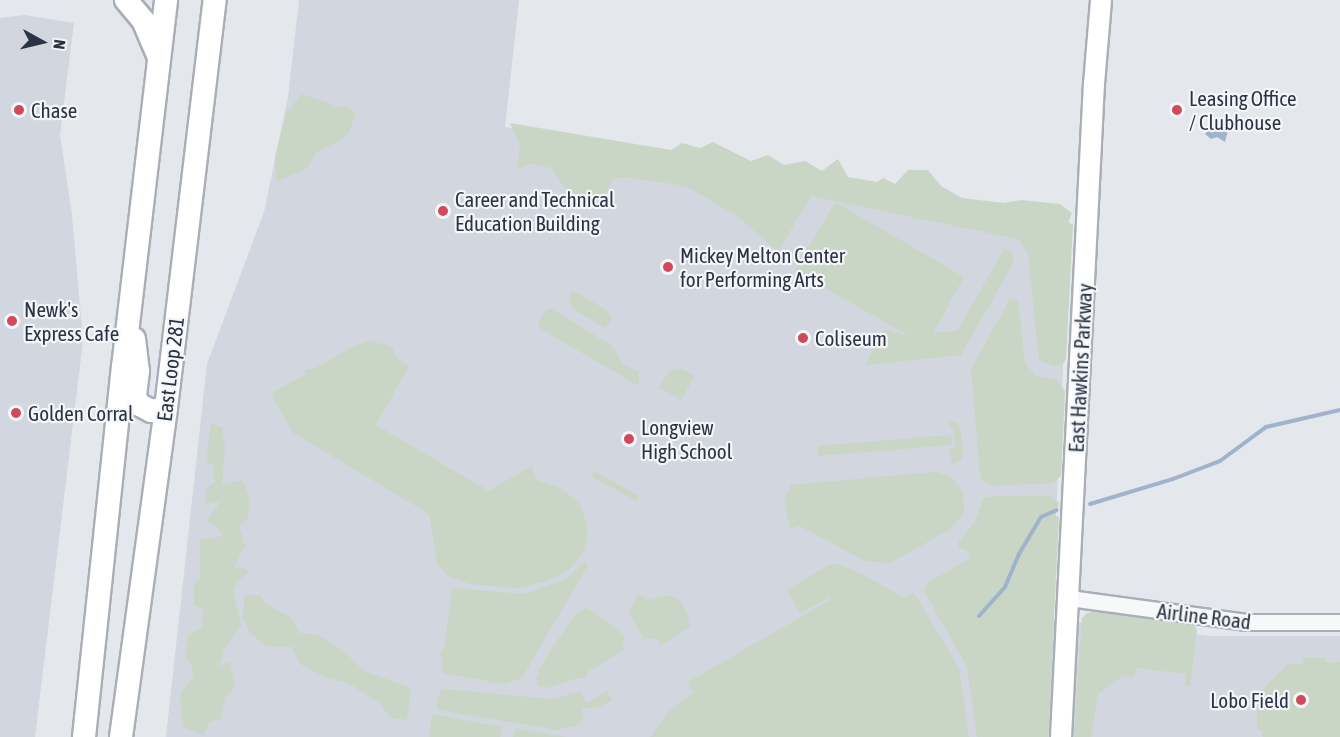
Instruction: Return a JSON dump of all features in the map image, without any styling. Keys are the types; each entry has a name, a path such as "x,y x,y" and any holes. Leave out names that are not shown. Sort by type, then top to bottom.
{"highway":[{"path":"126,0 143,20 159,57"},
{"path":"84,737 129,308 166,0"},
{"name":"East Loop 281","path":"121,737 166,408 214,0"},
{"path":"210,41 223,0"},
{"path":"129,308 138,371 136,400 145,410 166,408"}],"main road":[{"name":"East Hawkins Parkway","path":"1061,737 1094,84 1101,0"}],"street":[{"name":"Airline Road","path":"1069,598 1246,622 1340,622"}],"shaded area":[{"name":"Longview High School","path":"299,0 519,0 505,127 1070,222 1051,619 1213,636 1340,636 1340,737 166,737 207,364 264,212 288,97"},
{"path":"24,15 74,23 60,135 72,215 83,341 35,737 0,737 0,18"}],"green space":[{"path":"301,94 349,108 356,114 347,136 316,153 306,169 277,182 275,157 286,114"},
{"path":"510,123 671,150 682,143 700,148 713,142 751,161 768,155 784,165 805,161 822,171 838,159 848,177 877,182 883,178 895,184 908,170 928,170 941,186 962,198 1004,203 1021,200 1060,204 1072,213 1068,223 1073,224 1066,359 1062,365 1054,366 1039,360 1028,254 1018,239 811,196 779,250 776,250 737,216 686,186 624,177 613,179 602,200 589,204 567,191 551,168 531,164 517,169 520,145"},
{"path":"835,202 964,277 933,333 957,331 1004,249 1009,250 1013,255 1013,264 961,355 865,365 884,329 903,335 924,333 906,334 795,271"},
{"path":"573,290 606,310 612,318 606,329 572,308 569,297"},
{"path":"1010,299 1017,299 1018,303 1025,363 1036,376 1057,380 1065,391 1061,476 1053,483 993,486 982,480 980,475 971,369"},
{"path":"552,309 612,346 624,364 639,372 639,386 539,328 539,321 545,311"},
{"path":"369,341 391,346 397,358 409,366 376,425 489,491 531,466 538,481 561,488 580,504 588,529 584,551 569,570 547,581 517,588 469,584 450,577 438,565 429,514 292,432 271,394 305,374 306,370 316,368 350,348"},
{"path":"680,368 695,376 681,400 658,387 671,370"},
{"path":"952,421 960,425 963,452 962,459 952,464 949,449 955,448 954,431 948,424"},
{"path":"211,423 222,428 225,445 222,485 242,480 249,495 248,519 239,527 245,546 234,567 250,570 233,588 241,626 225,648 219,666 230,662 235,687 225,697 221,719 209,722 204,735 183,727 180,695 194,676 190,662 185,658 188,635 202,628 203,609 194,605 194,584 200,579 200,540 223,536 217,526 206,522 220,502 206,504 205,489 215,482 213,465 206,461"},
{"path":"951,435 952,445 818,456 818,446"},
{"path":"594,471 639,496 636,501 591,476"},
{"path":"935,472 951,477 958,484 963,494 964,513 949,530 890,563 865,561 800,526 790,529 784,500 791,485"},
{"path":"1051,496 1059,503 1055,516 1059,517 1048,737 977,737 967,667 924,591 927,583 969,559 970,553 958,546 959,541 975,522 984,498"},
{"path":"584,562 588,565 522,678 504,684 442,673 443,661 440,654 444,649 452,588 524,594 566,579"},
{"path":"838,564 862,574 904,598 914,593 959,668 969,737 650,737 667,713 693,693 688,682 830,600 828,598 800,613 787,590 827,566"},
{"path":"638,594 649,600 669,595 680,600 689,618 690,627 661,645 657,638 644,639 629,613"},
{"path":"245,595 260,595 265,603 289,616 300,633 319,635 344,651 364,671 411,688 407,720 391,718 379,703 350,684 324,677 300,664 292,647 266,646 250,633 243,617"},
{"path":"584,608 591,610 624,635 623,650 588,672 586,678 577,678 548,688 538,686 536,678 544,660 574,616"},
{"path":"1096,611 1192,622 1197,630 1190,686 1185,685 1186,674 1136,668 1134,677 1123,676 1098,694 1091,737 1074,737 1082,618 1087,613"},
{"name":"Lobo Field","path":"1303,658 1325,658 1326,663 1340,662 1340,737 1263,737 1262,731 1257,730 1257,708 1261,708 1261,692 1287,664 1303,664"},
{"path":"442,689 552,699 580,692 586,703 607,691 612,700 600,707 582,708 584,717 580,722 575,726 557,730 443,711 438,709 436,701"},
{"path":"432,714 502,727 500,737 429,737"},
{"path":"515,728 517,729 567,737 513,737"}],"water":[{"path":"1222,119 1229,127 1225,142 1217,137 1211,139 1205,134 1214,121"}],"waterway":[{"path":"1090,504 1173,479 1220,461 1266,427 1340,410"},
{"path":"979,616 1005,587 1019,554 1041,517 1057,510"}],"place":[{"name":"Chase","path":"19,110"},
{"name":"Leasing Office / Clubhouse","path":"1177,110"},
{"name":"Career and Technical Education Building","path":"443,211"},
{"name":"Mickey Melton Center for Performing Arts","path":"668,267"},
{"name":"Newk's Express Cafe","path":"12,321"},
{"name":"Coliseum","path":"803,338"},
{"name":"Golden Corral","path":"16,413"},
{"name":"Longview High School","path":"629,439"},
{"name":"Lobo Field","path":"1301,700"}]}
